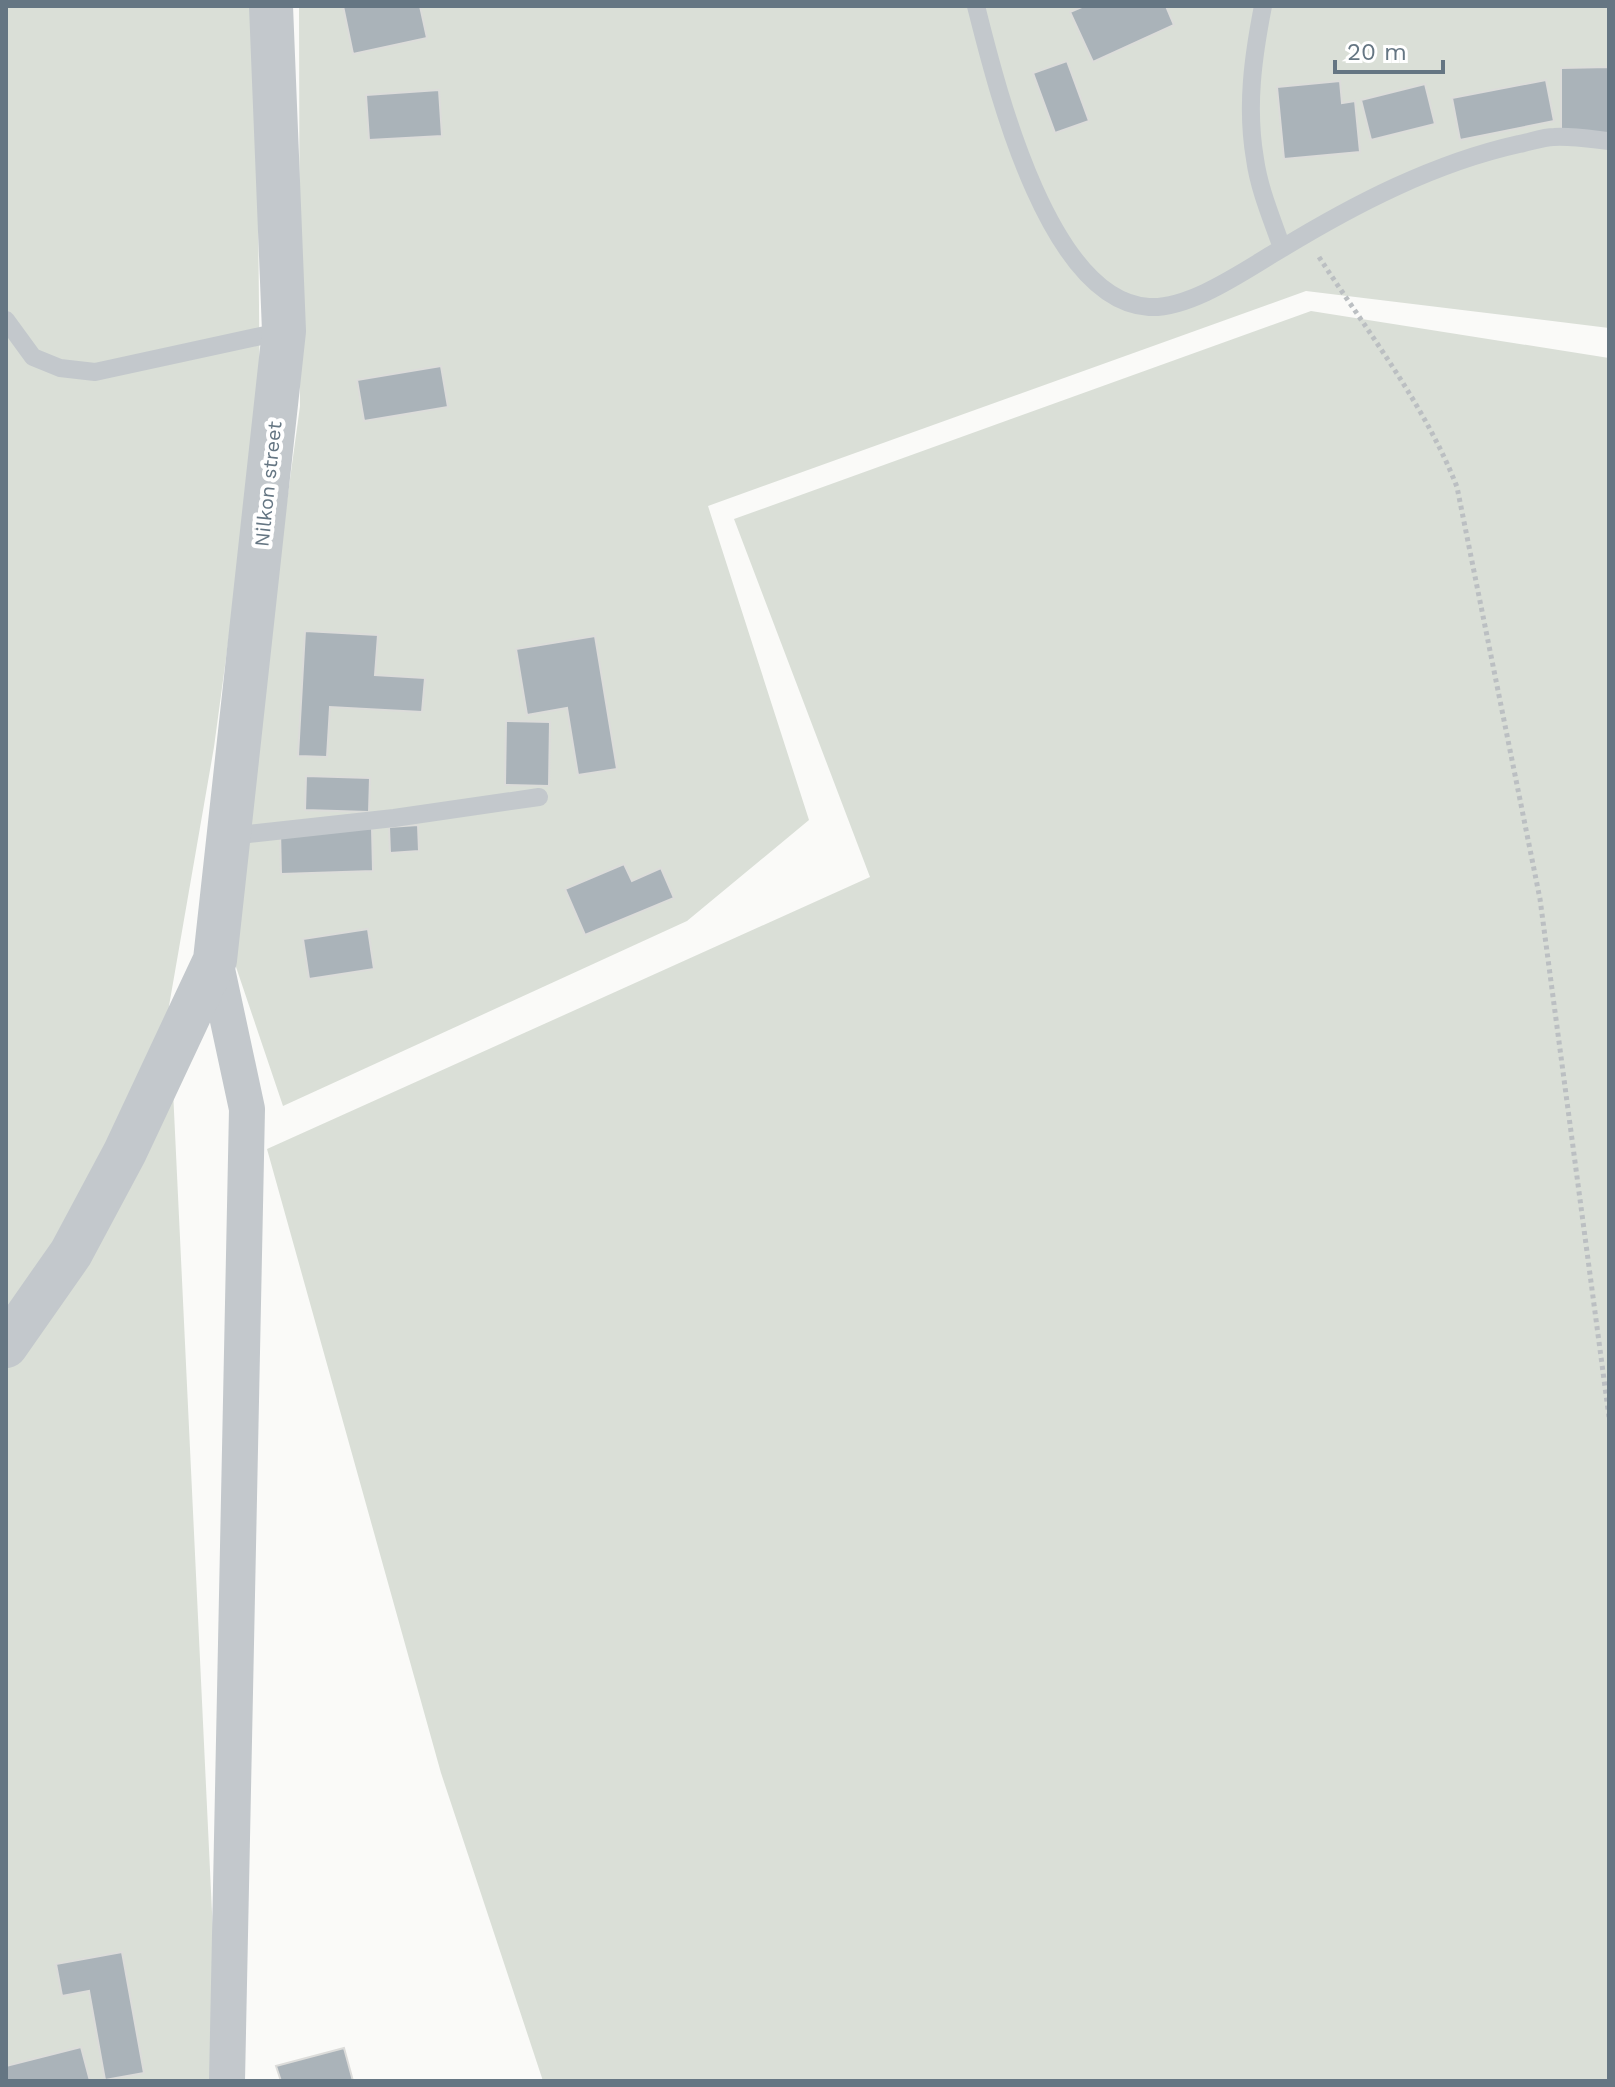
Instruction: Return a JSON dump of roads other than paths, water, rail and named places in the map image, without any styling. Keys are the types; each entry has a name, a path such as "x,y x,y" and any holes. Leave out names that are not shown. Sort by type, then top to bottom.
{"street":[{"name":"Nilkon street","path":"6,1346 85,1228 125,1152 215,960 284,331 271,6"},
{"path":"215,960 247,1109 220,2080"}],"lane":[{"path":"976,6 998,95 1017,149 1068,254 1100,286 1138,305 1162,307 1231,281 1282,248 1419,174 1495,149 1553,137 1609,141"},
{"path":"1263,6 1252,70 1250,119 1255,162 1282,248"},
{"path":"6,320 33,357 60,368 95,372 284,331"},
{"path":"230,836 394,818 539,797"}]}
